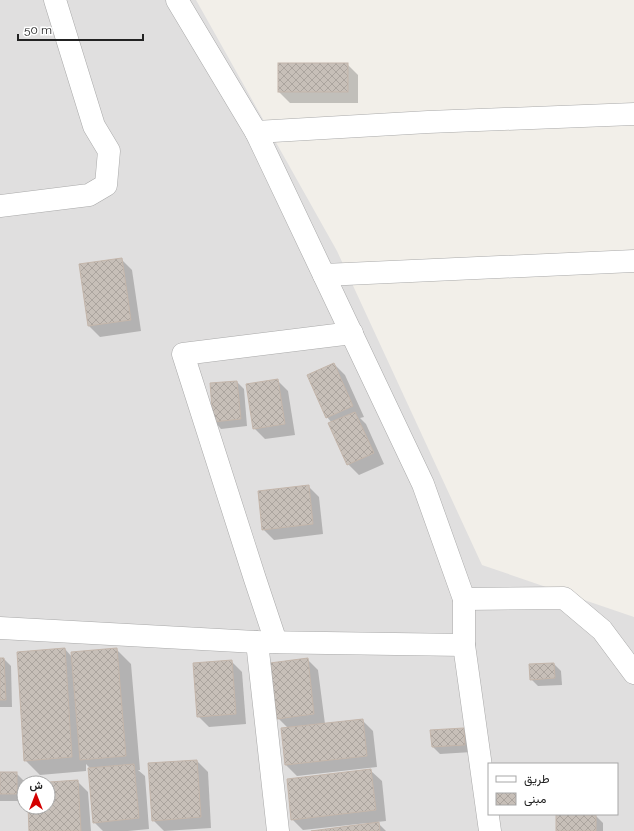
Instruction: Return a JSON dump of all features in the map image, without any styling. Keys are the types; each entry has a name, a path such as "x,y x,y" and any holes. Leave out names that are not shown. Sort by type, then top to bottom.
{"street":[{"path":"0,206 89,195 106,185 108,151 94,126 55,0"},
{"path":"177,0 256,132 423,484 464,599 464,645 490,831"},
{"path":"256,132 428,122 634,114"},
{"path":"324,275 634,261"},
{"path":"278,831 267,642 255,579 183,354 352,333"},
{"path":"464,599 564,598 602,630 634,673"},
{"path":"0,628 267,642 464,645"}],"shaded area":[{"path":"0,0 196,0 337,251 482,565 634,617 634,831 0,831"}],"building":[{"path":"278,63 348,63 348,92 278,92"},
{"path":"122,258 131,320 88,326 79,264"},
{"path":"334,363 353,406 326,418 307,375"},
{"path":"278,379 285,424 253,429 246,384"},
{"path":"237,381 241,419 213,422 210,383"},
{"path":"355,412 374,453 347,465 328,423"},
{"path":"309,485 313,524 262,530 258,491"},
{"path":"65,648 72,757 24,761 17,652"},
{"path":"117,648 126,756 80,760 71,652"},
{"path":"0,658 4,658 6,700 0,700"},
{"path":"308,658 314,714 277,719 270,663"},
{"path":"232,660 236,714 197,717 193,663"},
{"path":"554,663 555,678 530,680 529,664"},
{"path":"363,719 367,756 285,765 281,728"},
{"path":"464,728 465,745 432,747 430,730"},
{"path":"197,760 201,817 152,821 148,763"},
{"path":"134,764 139,818 93,823 88,768"},
{"path":"371,769 376,810 291,820 287,779"},
{"path":"0,772 17,772 16,794 0,794"},
{"path":"78,780 81,831 29,831 28,815 56,815 56,782"},
{"path":"556,815 596,815 596,831 556,831"},
{"path":"379,822 380,831 311,831"}]}
